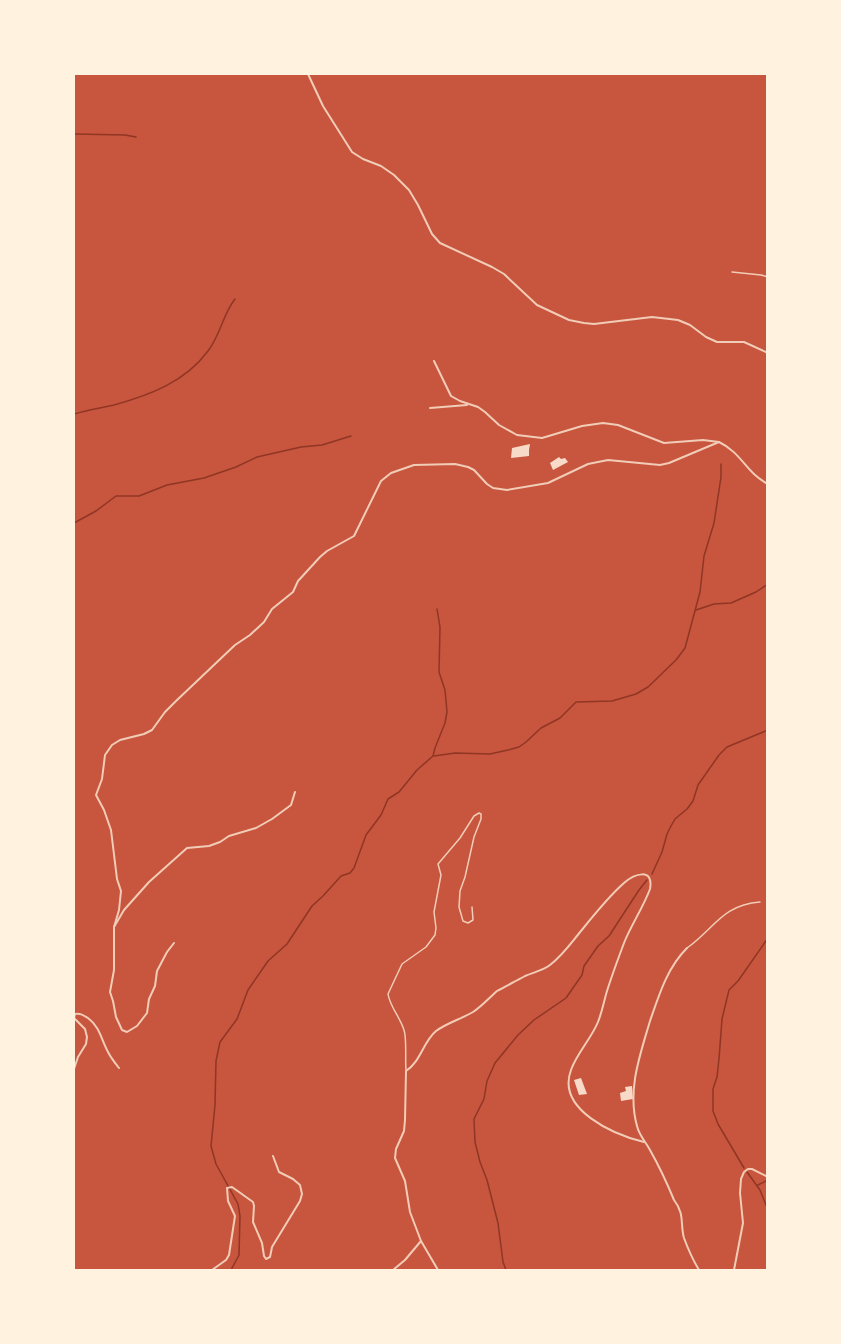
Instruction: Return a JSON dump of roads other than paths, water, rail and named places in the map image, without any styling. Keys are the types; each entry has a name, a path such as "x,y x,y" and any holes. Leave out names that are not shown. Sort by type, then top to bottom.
{"street":[{"path":"309,74 323,106 352,152 381,166 409,190 437,240 504,274 537,305 569,320 584,323 601,324 652,317 678,320 690,325 706,338 717,342 744,342 768,353"},
{"path":"435,361 451,396 478,407 499,425 517,435 542,438 582,426 603,423 618,425 664,443 703,440 719,442 733,450 755,476 768,484"},
{"path":"430,408 470,404"},
{"path":"174,943 157,971 147,1013 137,1026 130,1032 126,1032 121,1029 116,1017 110,992 114,970 114,927 121,891 117,879 111,830 96,795 102,779 105,755 112,745 120,740 152,730 176,701 235,645 250,635 272,609 293,592 298,581 314,563 327,551 354,536 381,481 391,473 414,465 455,464 474,470 494,488 507,490 548,483 588,464 608,460 660,465 669,463 719,442"},
{"path":"114,927 139,891 179,854 190,847 209,846 229,836 256,828 291,805 295,792"},
{"path":"438,1270 421,1241 408,1207 405,1181 395,1158 396,1149 404,1131 406,1071 415,1063 436,1031 472,1012 498,991 548,966 568,949 590,920 624,883 631,877 643,874 649,878 650,889 624,943 598,1022 573,1065 569,1078 573,1099 587,1116 623,1135 644,1142"},
{"path":"687,948 665,980 659,994 644,1040 633,1089 637,1126 678,1205 683,1221 684,1236 699,1270"},
{"path":"74,1069 87,1037 82,1025 74,1018 76,1013 97,1026 108,1054 119,1068"},
{"path":"212,1270 226,1260 229,1254 235,1216 228,1201 226,1188 232,1187 253,1202 253,1222 266,1259 270,1257 272,1246 300,1201 302,1194 300,1185 279,1172 273,1156"},
{"path":"734,1270 743,1223 741,1179 746,1171 752,1169 768,1177"},
{"path":"393,1270 421,1241"}],"lane":[{"path":"732,272 768,277"},
{"path":"406,1071 405,1034 392,1009 388,994 402,964 426,947 434,938 436,931 434,912 441,875 438,864 478,813 481,814 481,819 460,891 459,907 463,921 468,923 473,920 472,907"},
{"path":"687,948 729,910 747,903 759,902"}],"waterway":[{"path":"74,134 136,137"},
{"path":"74,414 141,397 178,379 199,362 208,351 235,299"},
{"path":"74,523 96,511 116,496 139,496 167,485 204,478 257,457 301,447 322,445 351,436"},
{"path":"434,756 455,753 490,754 519,747 541,728 560,718 576,702 612,701 636,694 648,687 676,660 685,648 700,592 704,556 714,523 721,464"},
{"path":"696,610 714,604 731,603 768,584"},
{"path":"231,1270 239,1255 240,1216 238,1204 216,1164 211,1146 216,1061 220,1042 237,1019 248,990 268,961 287,944 312,906 341,876 350,873 354,868 366,835 381,815 388,799 399,792 417,770 433,756 447,712 445,690 439,672 440,627 437,609"},
{"path":"652,874 671,826 693,801 698,785 719,755 727,747 768,730"},
{"path":"506,1270 498,1223 475,1142 474,1119 484,1099 487,1081 495,1063 518,1035 534,1020 566,998 582,975 584,966 598,946 609,936 647,880"},
{"path":"744,1168 718,1124 713,1111 713,1089 717,1077 722,1019 729,990 738,981 768,938"},
{"path":"747,1172 760,1190 768,1210"},
{"path":"758,1185 768,1180"}]}
